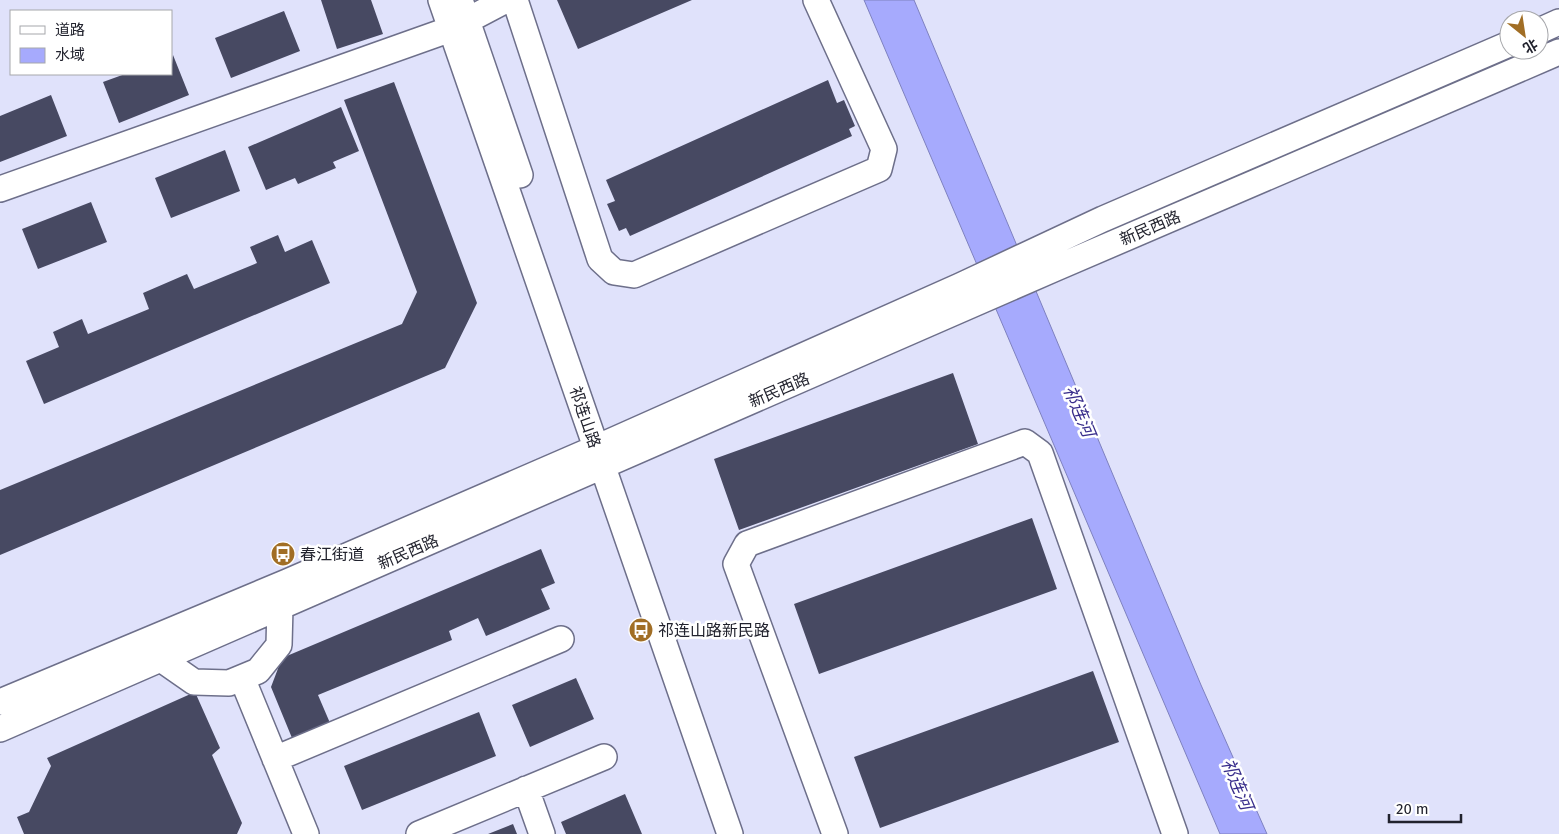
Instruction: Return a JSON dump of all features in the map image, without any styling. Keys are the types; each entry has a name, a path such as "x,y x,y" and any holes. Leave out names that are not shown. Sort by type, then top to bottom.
{"street":[{"name":"祁连山路","path":"441,0 459,17 607,454 730,834"},
{"path":"0,189 506,0"},
{"path":"515,0 600,259 614,272 634,275 879,169 884,149 816,0"},
{"name":"新民西路","path":"965,297 1046,246 1499,48"},
{"name":"新民西路","path":"0,729 280,608 607,454 965,297 1056,268 1559,52"},
{"path":"835,834 736,564 747,544 1026,442 1040,453 1176,834"},
{"name":"祁连山路","path":"607,454 749,834"},
{"name":"新民西路","path":"0,702 296,578 607,454"},
{"path":"161,659 194,682 229,683 242,678 258,671 279,644 280,608"},
{"path":"275,759 561,639"},
{"path":"242,678 306,834"},
{"path":"419,834 604,757"},
{"path":"526,789 542,834"}],"water":[{"name":"祁连河","path":"864,0 914,0 1201,685 1267,834 1220,834"}],"building":[{"path":"321,0 371,0 383,34 337,49"},
{"path":"557,0 692,0 578,49"},
{"path":"284,11 300,51 231,78 215,38"},
{"path":"173,55 189,95 119,123 103,82 122,75 172,75"},
{"path":"828,80 837,103 844,100 855,126 849,129 852,136 630,236 626,228 619,231 607,204 615,201 606,180"},
{"path":"394,82 477,303 445,368 0,555 0,490 402,324 417,292 344,100"},
{"path":"51,95 67,136 0,162 0,116"},
{"path":"341,107 359,151 333,162 336,168 298,184 295,178 266,190 248,147"},
{"path":"225,150 240,191 171,218 155,178"},
{"path":"91,202 107,242 38,269 22,229"},
{"path":"278,235 285,252 312,240 330,283 44,404 26,361 59,347 53,332 82,319 88,334 149,309 143,293 187,274 194,289 257,263 250,247"},
{"path":"953,373 978,444 739,530 714,459"},
{"path":"1032,518 1057,589 819,674 794,604"},
{"path":"541,549 555,583 541,589 550,609 486,636 478,618 449,631 452,640 318,695 330,723 292,738 271,687 282,658"},
{"path":"1093,671 1119,742 880,828 854,757"},
{"path":"576,678 594,719 530,747 512,705"},
{"path":"195,692 220,748 212,755 242,823 237,834 24,834 17,817 29,812 51,766 47,758"},
{"path":"479,712 496,756 362,810 344,766"},
{"path":"625,794 642,834 566,834 561,822"},
{"path":"513,824 517,834 488,834"}],"place":[{"name":"春江街道","path":"283,554"},
{"name":"祁连山路新民路","path":"641,630"}]}
